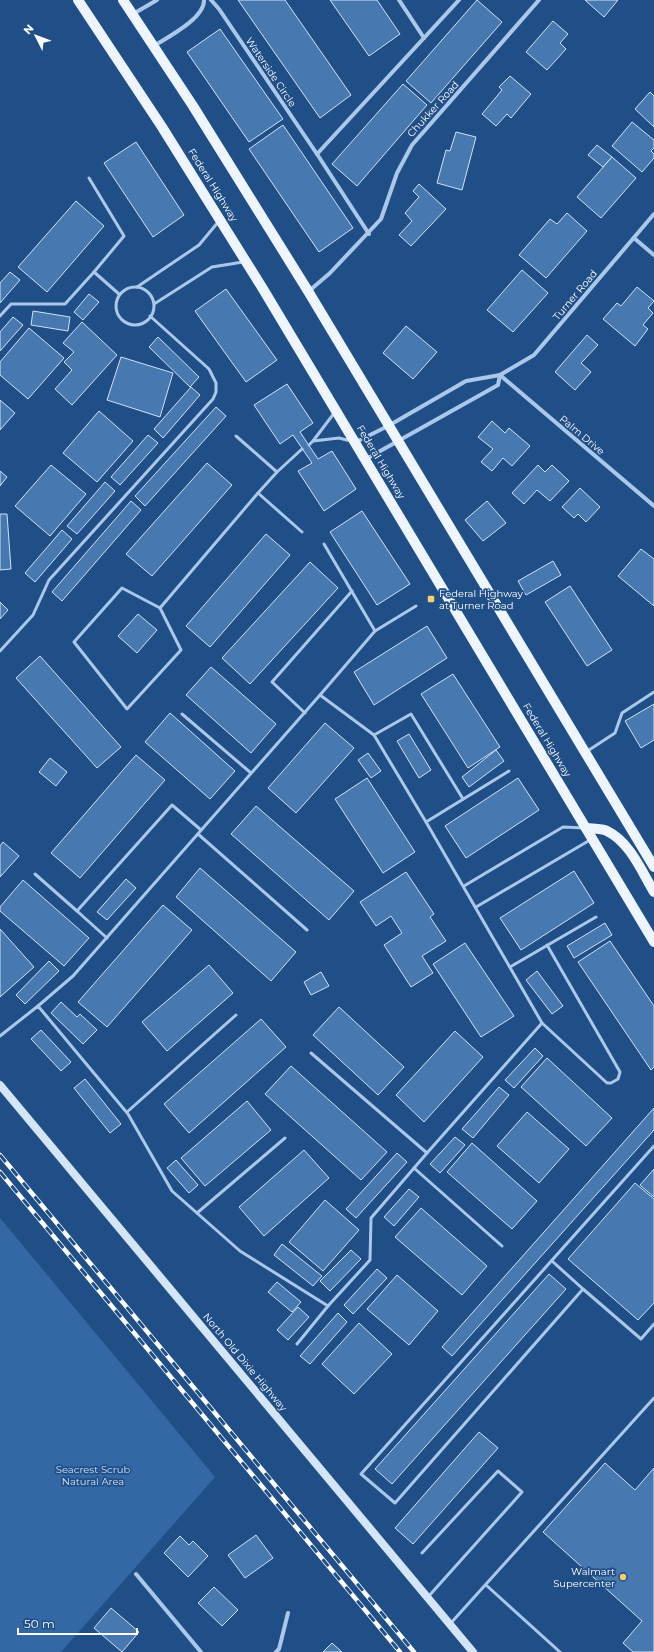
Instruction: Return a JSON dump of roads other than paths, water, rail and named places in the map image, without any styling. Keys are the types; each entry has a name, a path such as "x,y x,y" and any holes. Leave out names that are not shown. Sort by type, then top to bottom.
{"main road":[{"name":"Federal Highway","path":"78,0 154,114 221,220 356,442 654,942"},
{"path":"123,0 193,106 308,291 654,867"},
{"path":"586,828 606,830 619,838 628,849 654,892"}],"street":[{"path":"133,14 157,0"},
{"path":"154,46 195,19 204,4 204,0"},
{"name":"Waterside Circle","path":"210,0 219,9 369,234"},
{"path":"399,0 424,38"},
{"path":"317,154 459,0"},
{"name":"Chukker Road","path":"308,291 330,273 382,219 397,173 412,145 539,0"},
{"name":"Turner Road","path":"356,442 388,426 466,381 500,376 534,355 654,214"},
{"path":"634,238 654,255"},
{"name":"Turner Road","path":"366,459 498,385 500,376"},
{"name":"Palm Drive","path":"500,376 654,506"},
{"name":"North Old Dixie Highway","path":"0,1085 473,1652"},
{"path":"136,1574 201,1652"},
{"path":"276,1652 279,1649 288,1613"}],"lane":[{"path":"0,316 11,304 65,304 124,236 89,178"},
{"path":"136,287 199,246 221,220"},
{"path":"154,304 212,267 246,261"},
{"path":"94,272 119,294"},
{"path":"130,287 136,287 143,288 148,292 154,304 150,316 146,321 140,324 126,323 117,314 116,307 119,294 130,287"},
{"path":"0,651 33,615 49,580 213,399 216,392 216,383 209,369 150,316"},
{"path":"309,445 313,442 336,410"},
{"path":"236,436 277,472"},
{"path":"313,442 339,438 356,442"},
{"path":"160,608 258,493 277,472 302,449"},
{"path":"258,493 302,532"},
{"path":"324,544 375,631"},
{"path":"122,588 160,608 181,650 127,709 74,642 122,588"},
{"path":"305,713 272,682 352,591"},
{"path":"0,1036 73,976 305,713 375,631 416,606"},
{"path":"585,752 615,733 622,713 654,692"},
{"path":"320,695 374,735 464,886 542,1024 607,1083 612,1083 618,1079 620,1072 547,945"},
{"path":"182,714 251,773"},
{"path":"374,735 411,714 463,799"},
{"path":"426,822 509,771"},
{"path":"77,911 172,805 201,830"},
{"path":"464,886 563,826 586,828"},
{"path":"198,834 307,930"},
{"path":"476,907 592,839"},
{"path":"34,874 107,938"},
{"path":"510,967 596,916"},
{"path":"38,1006 127,1112 172,1191 240,1252 328,1306"},
{"path":"127,1112 236,1015"},
{"path":"297,1344 328,1306 370,1260 370,1218 542,1024"},
{"path":"311,1053 427,1153"},
{"path":"197,1213 285,1138"},
{"path":"584,1289 395,1503 361,1474 654,1146"},
{"path":"414,1168 502,1246"},
{"path":"552,1260 641,1340 654,1324"},
{"path":"450,1624 654,1398"},
{"path":"422,1553 498,1471 522,1492 428,1597"},
{"path":"486,1584 560,1652"}],"railway":[{"path":"0,1155 414,1652"},
{"path":"0,1172 400,1652"}],"place":[{"name":"Federal Highway at Turner Road","path":"431,599"},
{"name":"Walmart Supercenter","path":"623,1577"}],"park label":[{"name":"Seacrest Scrub Natural Area","path":"93,1474"}]}
